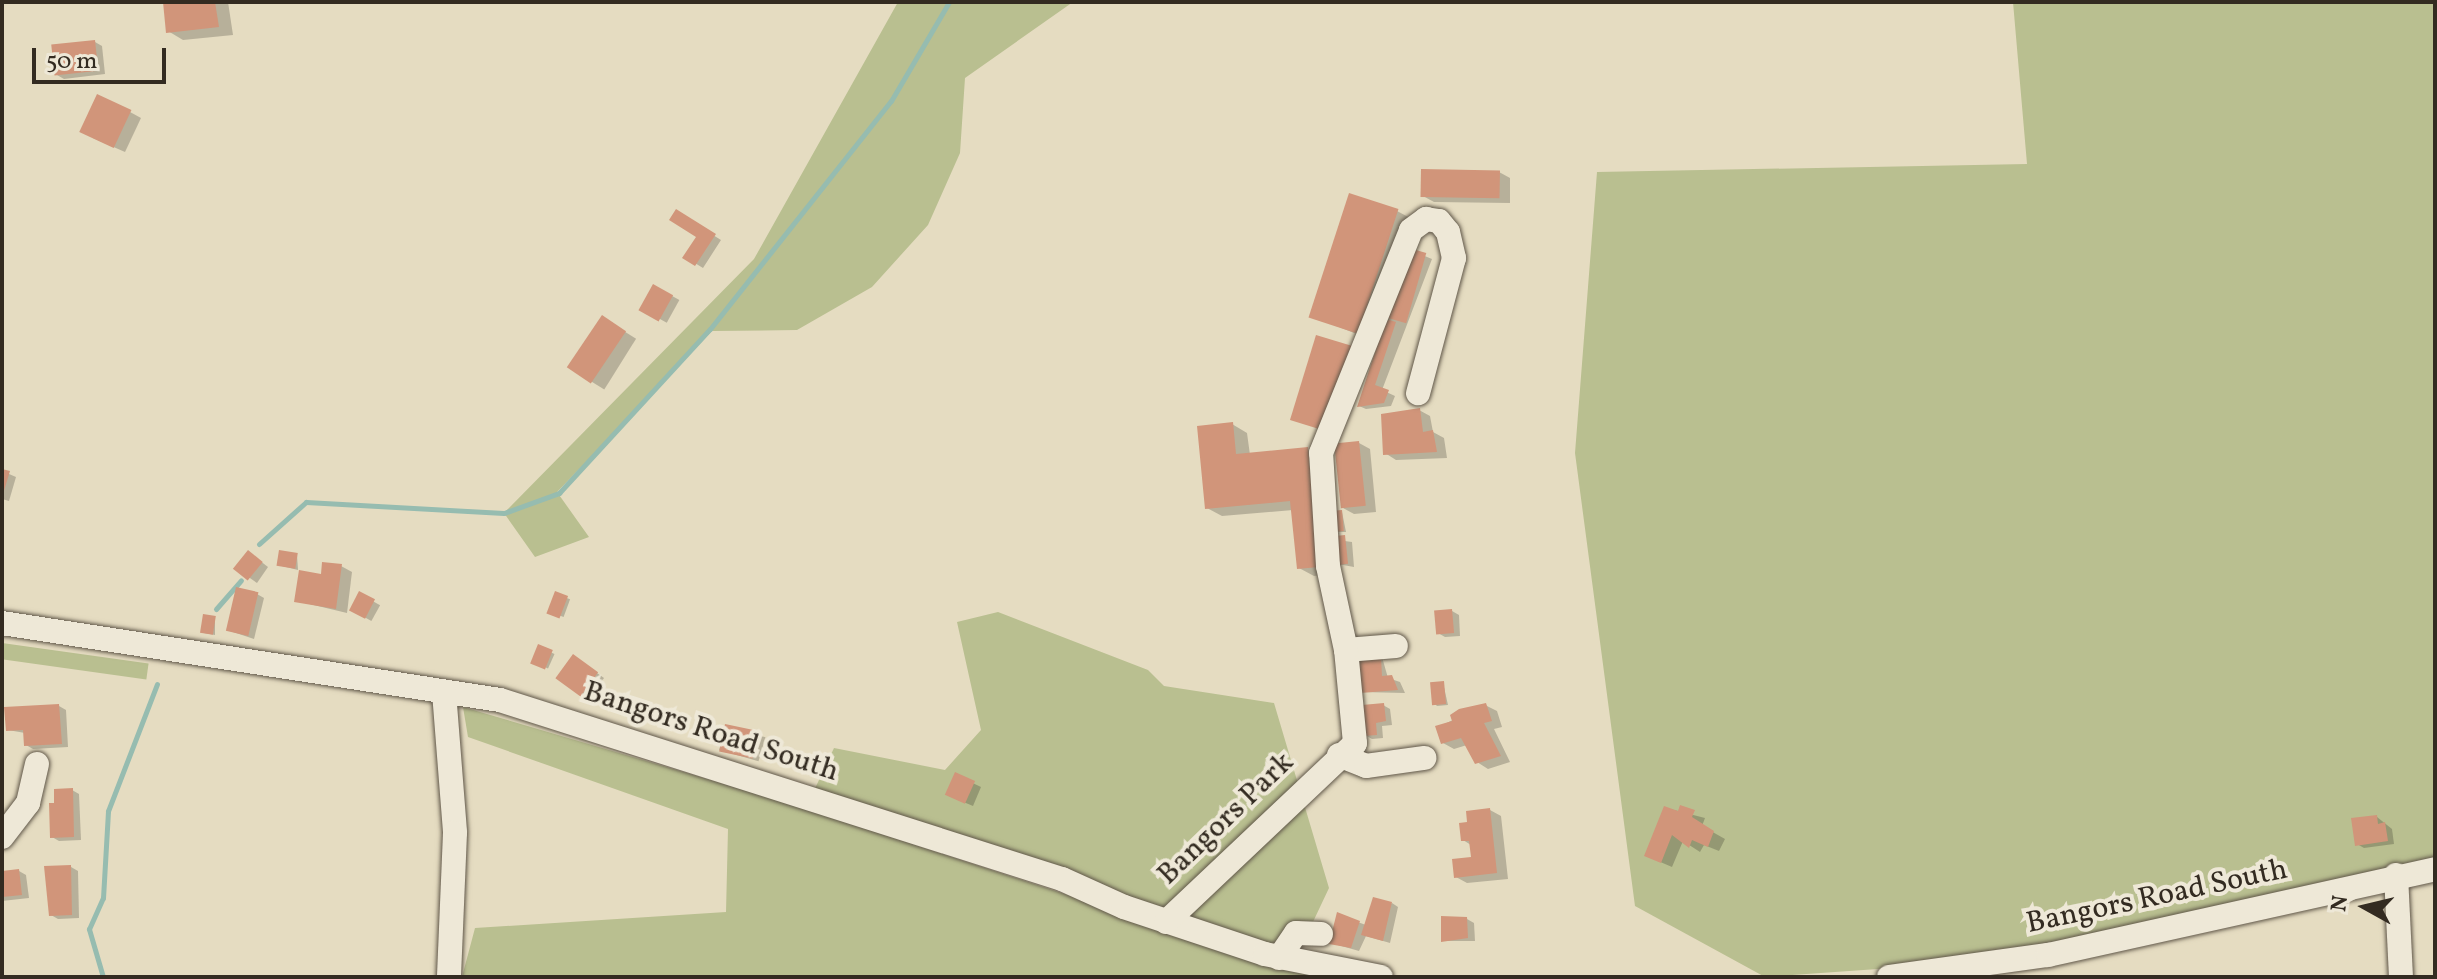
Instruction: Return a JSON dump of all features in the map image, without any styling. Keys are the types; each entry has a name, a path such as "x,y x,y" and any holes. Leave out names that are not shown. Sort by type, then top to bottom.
{"street":[{"path":"1334,759 1355,743 1346,650 1328,566 1321,453 1411,230 1426,219 1439,221 1448,232 1454,258 1418,393"},
{"name":"Bangors Road South","path":"2,623 500,700 664,749 1062,879 1166,922 1279,958 1381,977"},
{"path":"1346,650 1396,646"},
{"path":"444,692 455,833 449,977"},
{"path":"1334,759 1366,766 1424,758"},
{"name":"Bangors Park","path":"1166,922 1334,759"},
{"path":"2,837 28,803 37,764"},
{"name":"Bangors Road South","path":"1889,977 2048,955 2396,875 2435,869"},
{"path":"2396,875 2401,977"},
{"path":"1279,958 1296,933 1321,934"}],"green space":[{"path":"898,2 1073,2 965,78 960,153 928,225 872,287 797,330 712,331 557,492 589,537 535,557 504,513 754,259"},
{"path":"2013,2 2435,2 2435,862 2006,960 1765,977 1635,906 1575,453 1597,172 2027,164"},
{"path":"998,612 1148,670 1164,686 1274,703 1329,888 1295,960 811,797 834,748 945,770 981,730 957,622"},
{"path":"2,643 149,664 146,679 2,659"},
{"path":"463,707 772,798 1318,977 462,977 475,928 726,912 728,829 468,737"}],"building":[{"path":"163,2 215,2 219,27 166,33"},
{"path":"95,40 98,71 54,75 51,45"},
{"path":"97,94 131,110 114,148 79,132"},
{"path":"1421,169 1500,170 1499,198 1421,197"},
{"path":"1349,193 1398,209 1358,334 1309,318"},
{"path":"676,209 716,234 695,266 682,258 696,237 669,220"},
{"path":"1409,248 1426,253 1406,323 1389,318"},
{"path":"653,284 673,295 659,321 638,310"},
{"path":"602,315 626,331 591,383 567,367"},
{"path":"1386,319 1396,322 1375,385 1389,390 1384,403 1357,407"},
{"path":"1316,335 1352,346 1326,431 1290,420"},
{"path":"1420,408 1423,432 1433,430 1437,452 1383,455 1381,414"},
{"path":"1233,422 1236,454 1308,447 1319,567 1297,569 1290,501 1205,509 1197,426"},
{"path":"1359,441 1366,506 1341,508 1334,444"},
{"path":"2,469 10,471 3,494 2,494"},
{"path":"1342,510 1344,531 1334,532 1332,511"},
{"path":"1345,535 1348,564 1333,565 1330,537"},
{"path":"248,550 263,562 248,581 233,569"},
{"path":"279,550 298,553 295,569 276,566"},
{"path":"322,562 342,564 336,609 294,602 299,570 321,574"},
{"path":"236,587 258,592 248,636 226,631"},
{"path":"359,591 375,599 365,619 349,611"},
{"path":"555,591 568,596 559,618 546,613"},
{"path":"1452,609 1454,633 1436,634 1434,611"},
{"path":"203,614 216,616 213,635 200,633"},
{"path":"538,644 553,650 545,669 530,663"},
{"path":"1355,652 1381,657 1382,676 1392,675 1398,690 1360,693"},
{"path":"573,654 598,672 580,696 555,678"},
{"path":"1444,681 1446,704 1432,705 1430,682"},
{"path":"1384,703 1386,721 1376,723 1377,735 1363,736 1362,705"},
{"path":"1486,703 1492,721 1484,723 1501,756 1475,764 1461,738 1441,744 1435,726 1452,721 1450,715 1459,709"},
{"path":"59,704 62,744 24,746 23,730 6,731 4,707"},
{"path":"725,724 758,731 752,758 719,751"},
{"path":"955,772 975,781 965,804 945,795"},
{"path":"73,788 74,837 50,838 49,803 54,803 54,789"},
{"path":"1680,805 1695,810 1692,817 1714,831 1708,847 1692,840 1689,848 1672,835 1661,863 1644,856 1664,806 1678,811"},
{"path":"1490,808 1497,873 1454,878 1452,859 1471,857 1469,841 1461,841 1459,823 1467,822 1466,811"},
{"path":"2377,815 2378,824 2385,822 2388,841 2355,846 2351,818"},
{"path":"71,865 72,915 49,916 44,866"},
{"path":"19,869 22,895 2,897 2,871"},
{"path":"1373,897 1392,902 1383,941 1361,935"},
{"path":"1337,912 1360,921 1351,948 1329,944"},
{"path":"1441,916 1467,917 1468,938 1441,942"}],"waterway":[{"path":"259,544 306,502 504,513 559,493 710,329 891,101 949,2"},
{"path":"216,609 241,580"},
{"path":"103,977 89,929 103,898 108,811 157,684"}]}
